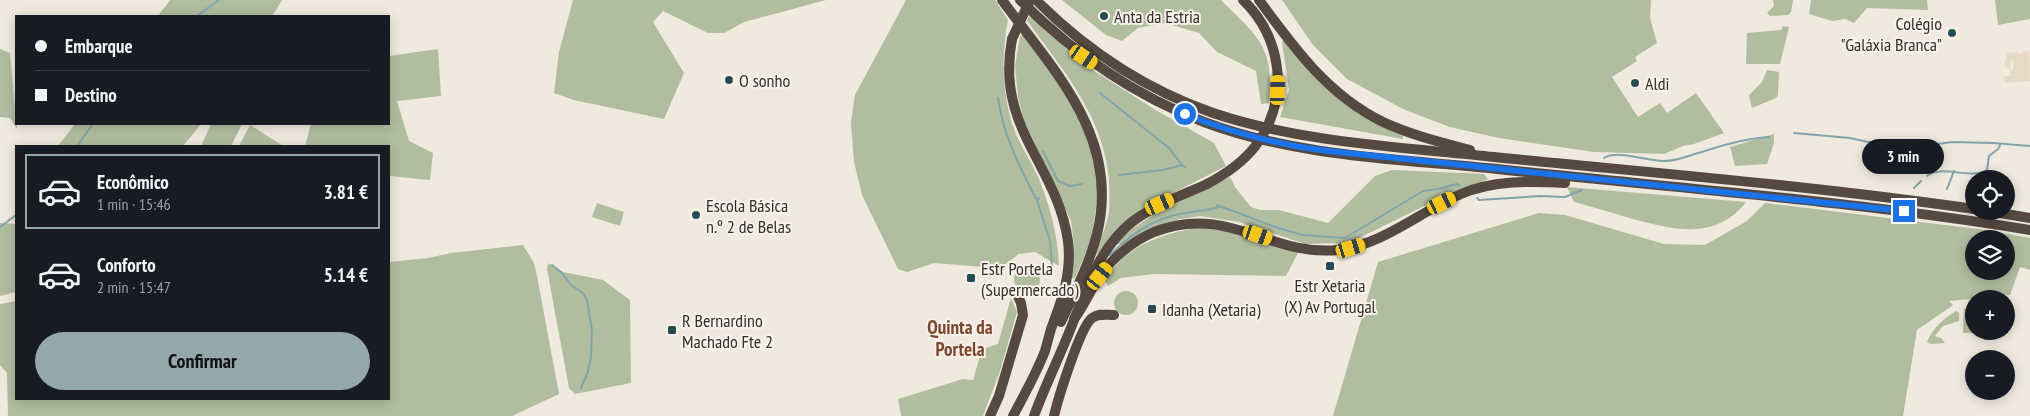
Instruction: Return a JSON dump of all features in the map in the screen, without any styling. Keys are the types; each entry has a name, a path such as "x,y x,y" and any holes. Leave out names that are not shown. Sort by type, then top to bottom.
{"highway":[{"path":"1002,0 1072,97 1088,126 1098,155 1102,179 1101,211 1086,285"},
{"path":"1020,0 1067,44 1115,78 1149,98 1228,130 1294,146 1339,153 1871,207 2030,230"},
{"path":"1030,0 1012,40 1009,80 1015,112 1023,134 1061,213 1068,241 1067,279 1075,301 1074,319 1034,416"},
{"path":"1036,0 1073,33 1116,65 1171,95 1214,113 1256,126 1292,134 1391,146 1872,195 1965,208"},
{"path":"1013,416 1045,350 1108,246 1132,222 1160,204 1207,184 1235,168 1258,144 1272,118 1278,90 1278,67 1273,45 1263,24 1243,0"},
{"path":"1259,0 1313,70 1339,94 1362,110 1383,122 1428,140 1498,157"},
{"path":"1075,301 1086,285 1128,248 1153,233 1175,226 1197,223 1220,225 1296,247 1318,251 1340,250 1372,240 1452,198 1487,186 1529,182 1600,185 1636,183"},
{"path":"2015,216 2030,218"},
{"path":"990,416 1002,385 1023,315 1021,303 1016,292"},
{"path":"1054,416 1067,372 1089,321 1098,315 1114,316"}],"green space":[{"path":"170,0 282,0 273,15 159,15"},
{"path":"573,0 826,0 744,22 724,33 708,33 663,11 653,22 684,73 664,119 574,100 554,93 559,52"},
{"path":"906,0 995,0 1008,20 1004,47 1007,103 1014,129 1038,177 1048,204 1056,235 1059,266 1035,252 1019,254 1004,265 984,267 934,263 907,272 898,269 862,195 854,162 851,122 855,95"},
{"path":"1062,0 1221,0 1245,24 1261,44 1269,68 1269,103 1261,104 1256,71 1217,52 1199,33 1165,23 1138,28 1122,41 1106,35"},
{"path":"1282,0 1651,0 1650,18 1657,43 1635,57 1637,61 1612,77 1638,117 1660,103 1667,113 1696,93 1724,133 1664,154 1594,152 1499,138 1450,127 1405,110 1347,79 1313,45"},
{"path":"1773,0 1793,0 1791,12 1788,15 1770,16 1767,13 1774,6"},
{"path":"1811,0 1927,0 1928,10 1867,8 1854,23 1845,19 1832,21 1809,14"},
{"path":"1995,0 2030,0 2030,19 1998,25"},
{"path":"1029,16 1088,67 1154,109 1214,143 1226,166 1142,209 1095,256 1109,212 1109,183 1105,157 1098,132 1087,109 1059,64 1027,21"},
{"path":"1783,26 1789,27 1780,64 1746,64 1747,33 1781,30"},
{"path":"1024,35 1052,73 1084,125 1093,155 1099,186 1092,238 1075,278 1071,279 1074,244 1071,221 1024,120 1018,97 1015,66 1020,36"},
{"path":"1284,39 1363,116 1403,136 1403,139 1280,117 1289,90 1282,42"},
{"path":"0,49 10,53 15,125 17,129 10,118 0,117"},
{"path":"438,49 441,96 397,101 409,141 433,153 430,180 390,176 390,145 305,145 311,125 390,125 390,56"},
{"path":"1767,70 1779,72 1778,95 1776,98 1752,108 1749,95 1762,82"},
{"path":"74,125 200,125 184,145 59,145"},
{"path":"211,125 242,125 232,145 201,145"},
{"path":"250,125 281,145 240,145"},
{"path":"1774,134 1774,143 1767,164 1735,166 1730,147"},
{"path":"1392,170 1484,174 1488,179 1445,196 1361,237 1344,243 1305,244 1239,222 1200,216 1180,219 1153,227 1123,246 1117,243 1129,232 1157,213 1230,177 1235,187 1251,207 1260,210 1279,210 1328,223 1375,176"},
{"path":"1567,187 1746,202 1734,215 1721,223 1706,228 1676,228 1645,222 1574,202"},
{"path":"597,203 624,212 620,226 592,217"},
{"path":"1765,203 1986,230 1965,230 1965,280 2015,280 2015,235 2030,238 2030,270 2020,267 2012,290 1965,290 1965,299 1949,301 1953,305 1917,330 1903,416 1333,416 1378,262 1539,213 1565,215 1664,244 1705,245 1747,221"},
{"path":"0,223 15,224 15,292 0,296"},
{"path":"1204,227 1230,231 1298,253 1286,276 1154,274 1121,278 1108,286 1104,279 1122,259 1140,246 1160,237"},
{"path":"523,245 534,263 559,394 512,416 8,416 7,373 0,365 0,304 15,301 15,400 390,400 390,262 428,258 451,253"},
{"path":"548,263 563,272 603,280 630,300 631,383 575,394 569,388 547,269"},
{"path":"1027,266 1036,270 1040,279 1036,288 1027,292 1018,288 1014,279 1018,270"},
{"path":"1126,291 1135,294 1138,303 1135,312 1126,315 1117,312 1114,303 1117,294"},
{"path":"1011,298 1017,312 1000,371 983,416 901,416 898,399 963,379 973,380 982,349 998,344"},
{"path":"1964,309 1965,333 1963,333"},
{"path":"1956,311 1959,313 1959,321 1943,326 1935,336 1941,338 1945,343 1931,344 1927,342 1939,324"}],"shaded area":[{"path":"2029,51 2030,81 2005,83 2004,76 2011,76 2010,70 2004,66 2007,53 2017,52 2017,54 2020,54","holes":["2014,59 2013,71 2010,70 2011,60"]}],"waterway":[{"path":"198,15 219,0"},
{"path":"1100,93 1169,148 1182,165"},
{"path":"998,98 1003,124 1012,148 1034,195 1037,200 1039,198"},
{"path":"78,145 92,125"},
{"path":"1794,133 1850,138 1895,148 1952,142 2030,146"},
{"path":"1604,158 1625,155 1658,161 1670,161 1735,142 1769,137"},
{"path":"1927,176 1941,171 1980,173 1987,170 1989,156 2000,145"},
{"path":"1043,151 1058,181 1070,186 1082,184"},
{"path":"1119,175 1163,170 1182,165 1185,167"},
{"path":"1947,189 1954,171"},
{"path":"1914,188 1921,181"},
{"path":"1217,205 1278,228 1303,235 1345,238 1423,191 1457,184 1460,186"},
{"path":"1477,198 1479,200 1540,196 1565,197 1582,190"},
{"path":"1037,200 1050,241 1052,267"},
{"path":"1110,255 1142,229 1160,220 1170,216 1219,207"},
{"path":"0,227 15,216"},
{"path":"552,265 562,273 571,285 583,293 587,300 592,330 591,357 588,372 581,388"}],"place":[{"name":"Anta da Estria","path":"1104,16"},
{"name":"Colégio \"Galáxia Branca\"","path":"1952,33"},
{"name":"O sonho","path":"729,80"},
{"name":"Aldi","path":"1635,83"},
{"name":"Escola Básica n.º 2 de Belas","path":"696,215"},
{"name":"Estr Xetaria (X) Av Portugal","path":"1330,266"},
{"name":"Estr Portela (Supermercado)","path":"971,278"},
{"name":"Idanha (Xetaria)","path":"1152,309"},
{"name":"R Bernardino Machado Fte 2","path":"672,330"}],"district":[{"name":"Quinta da Portela","path":"960,338"}],"route":[{"path":"1185,114 1217,127 1271,142 1328,151 1904,211"}]}
